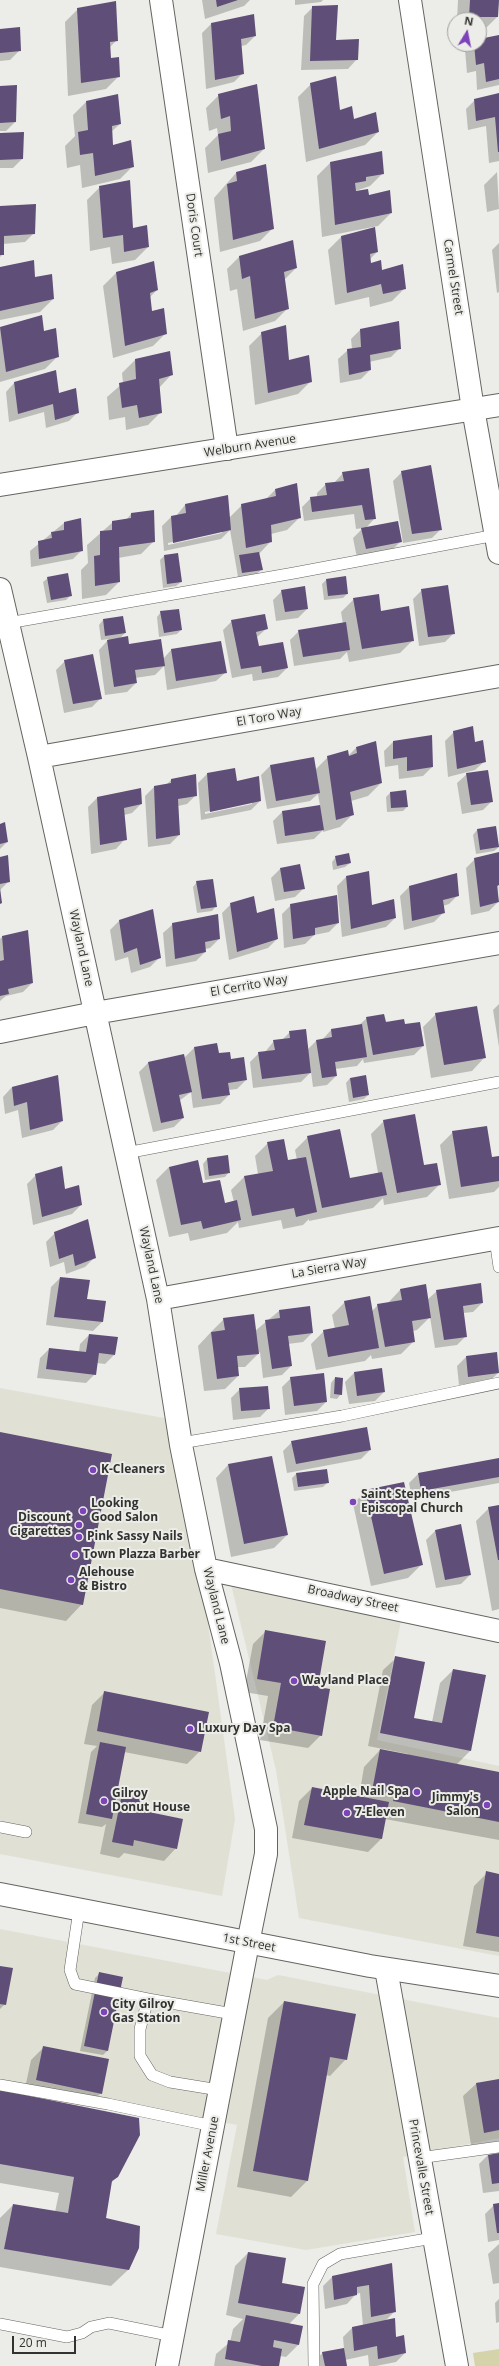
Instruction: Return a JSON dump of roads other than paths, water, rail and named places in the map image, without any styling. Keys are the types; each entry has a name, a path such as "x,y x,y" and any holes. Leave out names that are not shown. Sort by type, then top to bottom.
{"street":[{"name":"Doris Court","path":"161,0 227,450"},
{"name":"Carmel Street","path":"410,0 473,409 497,544"},
{"name":"Welburn Avenue","path":"0,485 227,450 499,405"},
{"name":"Wayland Lane","path":"0,589 40,757 158,1299 181,1443 206,1569 231,1663 266,1829 266,1854 248,1943"},
{"name":"El Toro Way","path":"40,757 499,676"},
{"name":"El Cerrito Way","path":"0,1032 96,1013 499,943"},
{"name":"La Sierra Way","path":"158,1299 497,1239"},
{"name":"Broadway Street","path":"206,1569 499,1631"},
{"name":"1st Street","path":"0,1894 386,1969 499,1986"},
{"name":"Miller Avenue","path":"168,2366 233,2014 248,1943"},
{"name":"Princevalle Street","path":"386,1969 457,2366"}],"lane":[{"path":"8,623 286,574 497,544"},
{"path":"126,1153 499,1082"},
{"path":"497,1239 499,1267"},
{"path":"181,1443 342,1416 499,1383"},
{"path":"0,1827 26,1832"},
{"path":"79,1910 70,1970 75,1984 233,2014"},
{"path":"148,1999 140,2029 140,2056 152,2075 170,2082 219,2090"},
{"path":"0,2085 108,2104 213,2126"},
{"path":"419,2158 499,2147"},
{"path":"314,2366 313,2284 323,2264 340,2254 433,2238"},
{"path":"0,2324 67,2337 82,2334 91,2327 109,2323 173,2336"}],"place":[{"name":"K-Cleaners","path":"93,1470"},
{"name":"Saint Stephens Episcopal Church","path":"353,1502"},
{"name":"Looking Good Salon","path":"83,1511"},
{"name":"Discount Cigarettes","path":"79,1525"},
{"name":"Pink Sassy Nails","path":"79,1537"},
{"name":"Town Plazza Barber","path":"75,1555"},
{"name":"Alehouse & Bistro","path":"71,1580"},
{"name":"Wayland Place","path":"294,1681"},
{"name":"Luxury Day Spa","path":"190,1729"},
{"name":"Apple Nail Spa","path":"417,1792"},
{"name":"Gilroy Donut House","path":"104,1801"},
{"name":"Jimmy's Salon","path":"487,1805"},
{"name":"7-Eleven","path":"347,1813"},
{"name":"City Gilroy Gas Station","path":"104,2012"}]}
